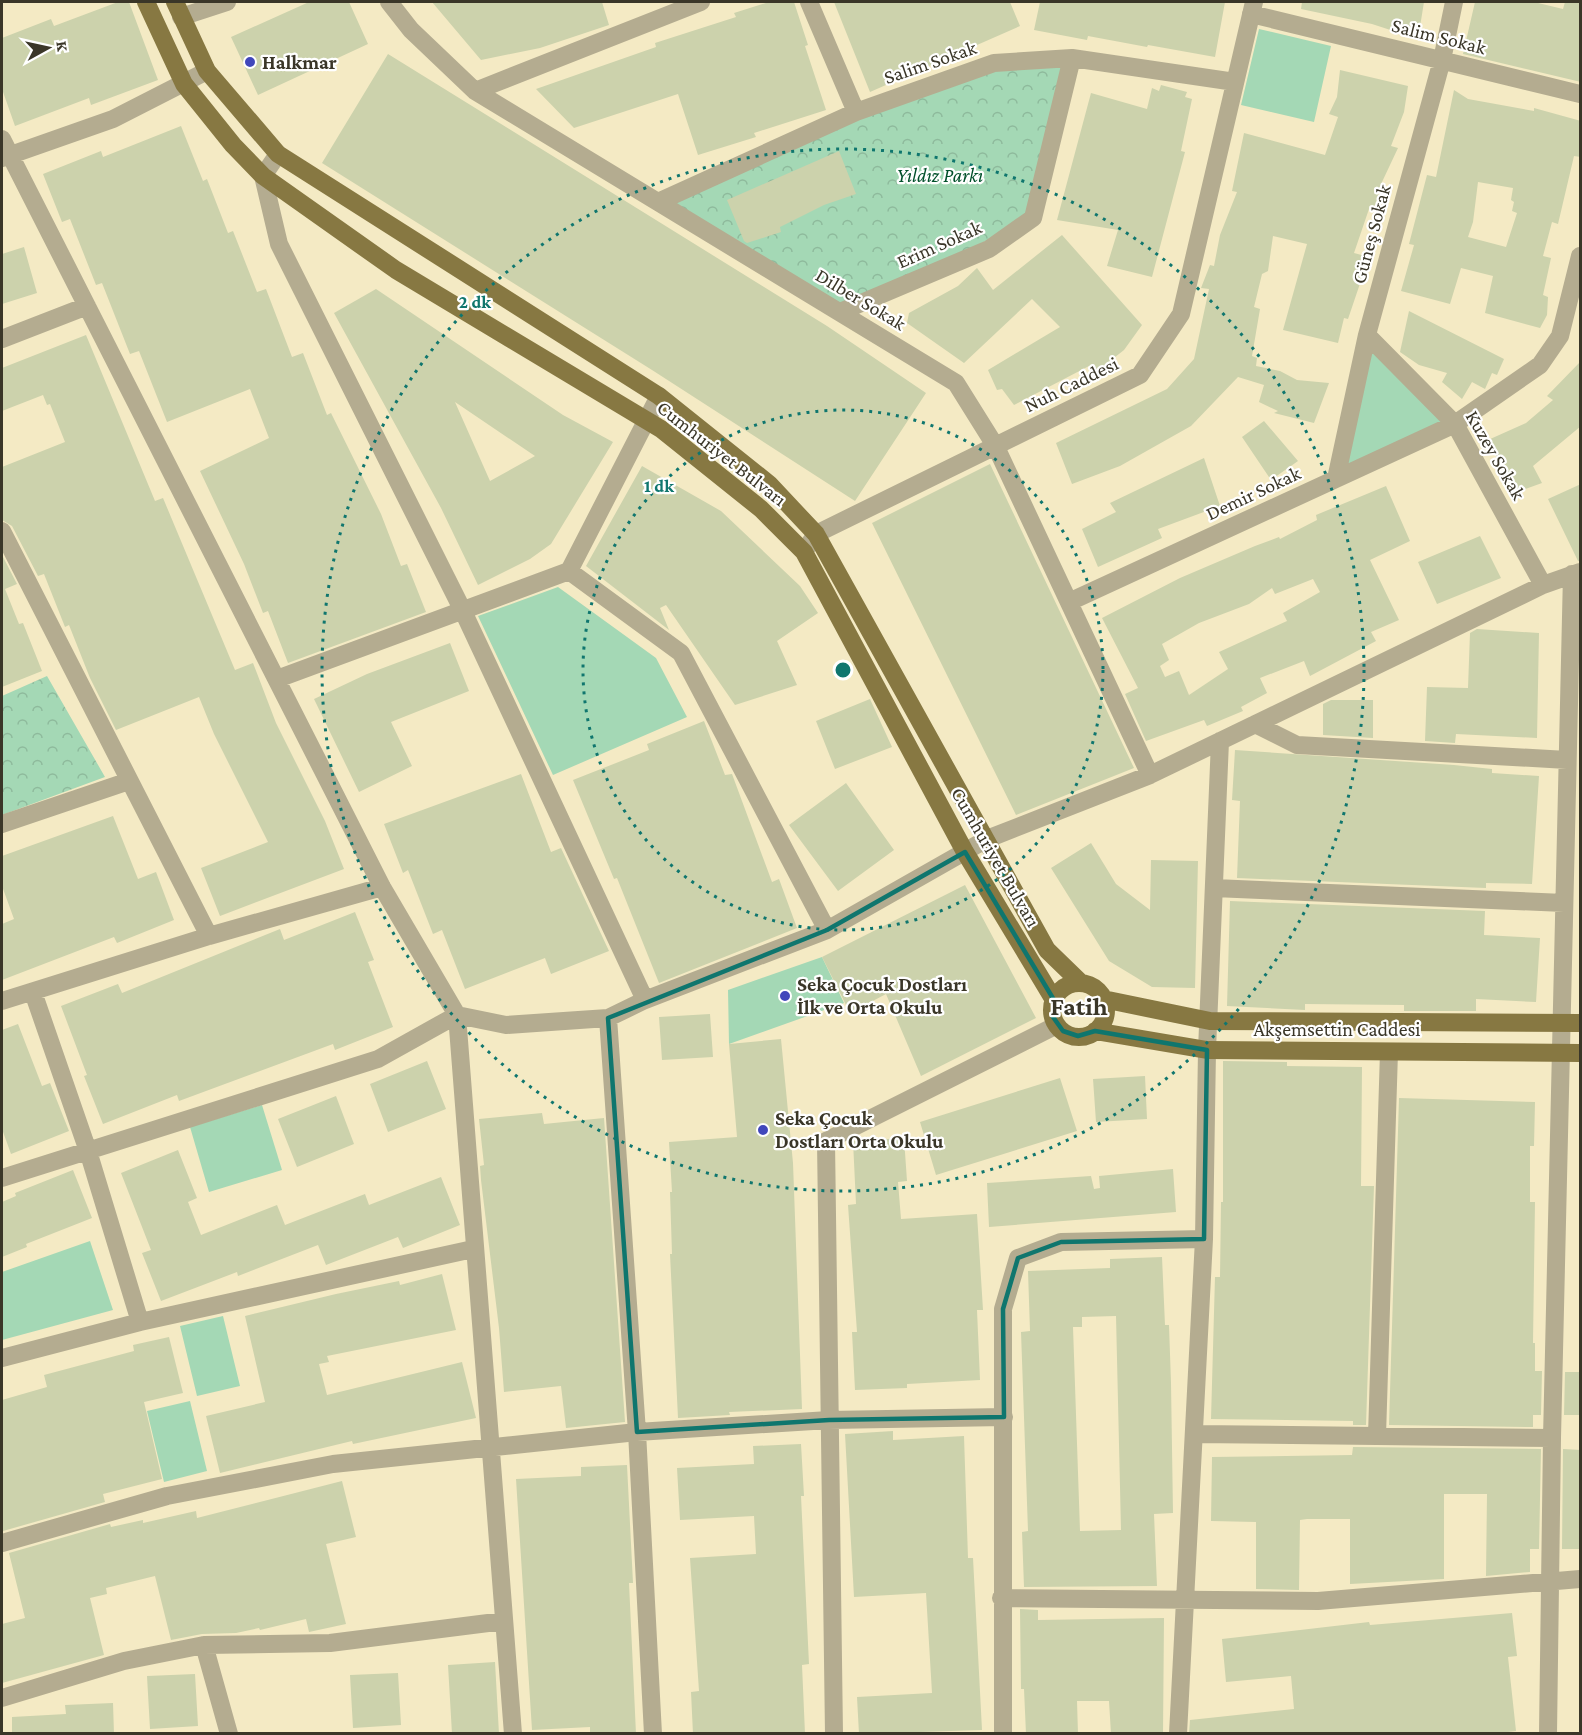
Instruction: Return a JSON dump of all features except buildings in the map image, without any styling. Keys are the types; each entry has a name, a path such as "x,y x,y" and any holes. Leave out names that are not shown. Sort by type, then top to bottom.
{"main road":[{"name":"Cumhuriyet Bulvarı","path":"146,2 184,84 233,145 263,176 396,270 646,421 761,509 804,552 965,852 1054,1000"},
{"name":"Cumhuriyet Bulvarı","path":"178,9 207,71 278,154 659,396 769,484 816,534 1047,950 1081,983"},
{"path":"1081,983 1095,988 1103,999 1104,1017 1095,1031 1087,1035 1070,1035 1057,1025 1053,1017 1054,1000 1065,987 1081,983"},
{"name":"Akşemsettin Caddesi","path":"1103,999 1210,1021 1581,1023"},
{"name":"Akşemsettin Caddesi","path":"1095,1031 1207,1050 1581,1053"}],"street":[{"path":"178,9 227,2"},
{"name":"Dilber Sokak","path":"390,2 411,30 475,91 956,383 996,447 1150,775"},
{"path":"475,91 701,2"},
{"path":"809,2 856,112"},
{"name":"Güneş Sokak","path":"1336,479 1367,335 1442,60 1454,2"},
{"name":"Salim Sokak","path":"1253,8 1442,60 1581,94"},
{"name":"Nuh Caddesi","path":"816,534 1140,375 1180,314 1253,8"},
{"name":"Salim Sokak","path":"658,202 856,112 994,63 1072,58 1235,82"},
{"name":"Erim Sokak","path":"840,312 989,249 1033,218 1072,58"},
{"path":"6,157 113,119 207,71"},
{"path":"2,139 6,157 87,306 382,886 457,1015 513,1734"},
{"path":"278,154 263,176 279,244 462,609 645,1000"},
{"name":"Demir Sokak","path":"1069,602 1455,424 1540,365 1560,336 1581,256"},
{"path":"2,339 87,306"},
{"name":"Kuzey Sokak","path":"1367,335 1455,424 1543,585"},
{"path":"277,679 569,571 659,396"},
{"path":"2,531 209,936"},
{"path":"804,552 816,534"},
{"path":"569,571 681,653 826,930"},
{"path":"2,1178 378,1059 457,1015 506,1025 608,1018 645,1000 826,930 987,839 1150,775 1543,585 1576,573 1567,760 1548,1734"},
{"path":"1255,724 1297,745 1567,760"},
{"path":"1178,1734 1204,1239 1207,1050 1220,741"},
{"path":"2,824 129,781"},
{"path":"2,1001 209,936 382,886"},
{"path":"1215,888 1564,903"},
{"path":"33,992 88,1151 140,1322"},
{"path":"608,1018 637,1432 653,1734"},
{"path":"834,1734 826,1141 1057,1025"},
{"path":"1377,1436 1389,1052"},
{"path":"1003,1734 1001,1598 1003,1309 1018,1258 1061,1242 1204,1239"},
{"path":"2,1358 140,1322 474,1249"},
{"path":"2,1543 167,1496 333,1464 637,1432 829,1420 1004,1417"},
{"path":"1194,1434 1552,1438"},
{"path":"1001,1598 1318,1601 1581,1579"},
{"path":"2,1698 124,1661 204,1645 330,1643 504,1621"},
{"path":"204,1645 230,1734"}],"highlighted area":[{"path":"965,852 1054,1000 1053,1017 1063,1031 1078,1036 1095,1031 1207,1050 1204,1239 1061,1242 1018,1258 1003,1309 1004,1417 829,1420 637,1432 608,1018 827,930"}],"green space":[{"path":"1259,29 1331,46 1314,122 1241,105"},
{"name":"Yıldız Parkı","path":"1072,58 1033,218 840,312 658,202 994,63"},
{"path":"1367,335 1455,424 1336,479"},
{"path":"558,587 656,658 687,717 553,775 478,616"},
{"path":"47,676 105,777 2,815 2,696"},
{"name":"Seka Çocuk Dostları İlk ve Orta Okulu","path":"822,957 844,1003 729,1044 728,990"},
{"path":"262,1105 282,1170 209,1192 190,1127"},
{"path":"90,1241 113,1310 2,1340 2,1272"},
{"path":"223,1316 240,1386 197,1396 180,1326"},
{"path":"190,1401 207,1471 164,1482 147,1411"}],"place":[{"name":"Halkmar","path":"250,62"},
{"name":"Seka Çocuk Dostları İlk ve Orta Okulu","path":"785,996"},
{"name":"Seka Çocuk Dostları Orta Okulu","path":"763,1130"}],"district":[{"name":"Fatih","path":"1079,1006"}]}
